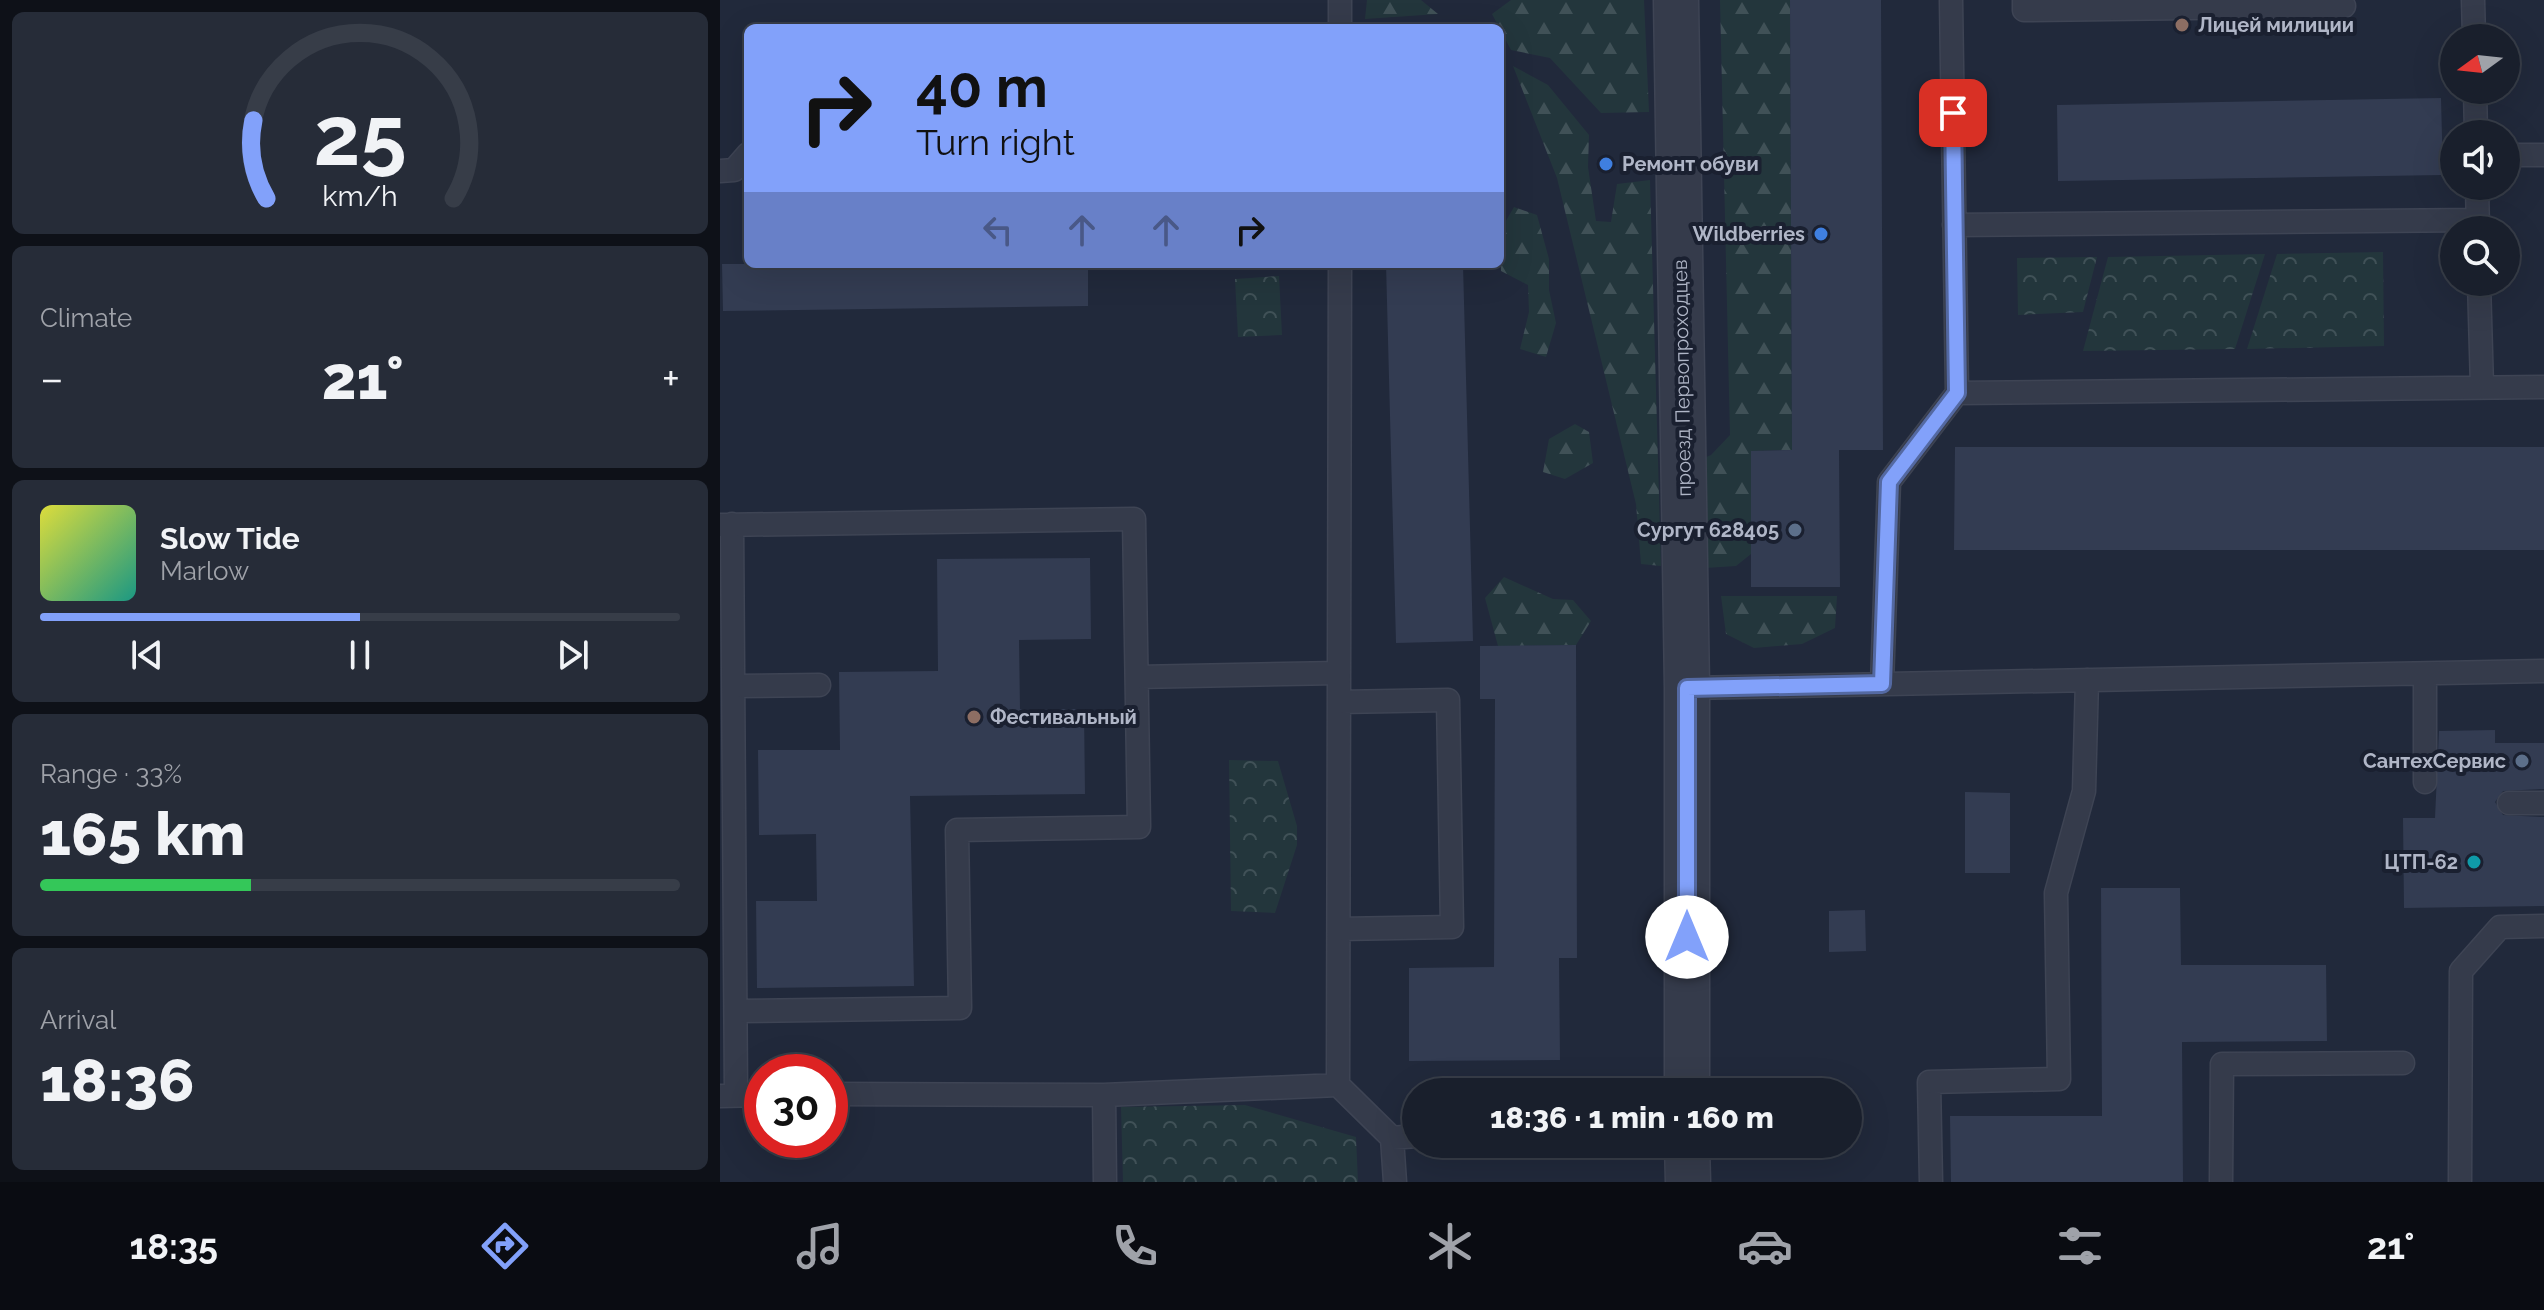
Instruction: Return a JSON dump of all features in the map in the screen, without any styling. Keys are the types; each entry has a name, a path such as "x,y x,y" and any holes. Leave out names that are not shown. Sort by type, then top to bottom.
{"street":[{"name":"проезд Первопроходцев","path":"1676,0 1687,688 1687,1078"},
{"path":"1687,1158 1688,1182"}],"lane":[{"path":"1340,0 1340,24"},
{"path":"1882,684 1889,482 1957,393 1951,0"},
{"path":"2024,0 2024,10 2344,6"},
{"path":"2473,0 2474,24"},
{"path":"2520,155 2544,155"},
{"path":"1954,225 2440,225"},
{"path":"1340,268 1338,1085 1392,1138 1395,1182"},
{"path":"2479,296 2482,387"},
{"path":"1957,393 2544,387"},
{"path":"728,1096 737,1011 734,686 726,525 1134,519 1139,827 957,830 960,1008 737,1011"},
{"path":"1687,688 2544,671"},
{"path":"1137,677 1339,673"},
{"path":"2425,674 2425,782"},
{"path":"1931,1182 1929,1082 2059,1079 2056,893 2084,791 2087,680"},
{"path":"734,686 819,685"},
{"path":"1339,702 1448,700 1452,927 1339,929"},
{"path":"2509,803 2544,803"},
{"path":"2460,1182 2461,971 2500,927 2544,926"},
{"path":"2221,1182 2222,1064 2403,1063"},
{"path":"848,1094 1104,1095 1338,1085"},
{"path":"1104,1095 1105,1182"},
{"path":"1392,1138 1402,1137"}],"green space":[{"path":"1367,0 1421,0 1438,14 1365,19"},
{"path":"1511,0 1644,0 1649,112 1601,113 1550,58 1511,50 1504,37 1504,24 1497,24 1492,14"},
{"path":"1720,0 1790,0 1792,450 1751,451 1751,554 1736,566 1705,568 1690,464 1711,455 1730,435"},
{"path":"1513,66 1548,85 1589,135 1588,167 1596,221 1611,222 1617,184 1650,180 1661,566 1641,564 1636,504 1557,178"},
{"path":"1514,207 1537,215 1549,259 1549,290 1556,323 1546,357 1520,349 1529,312 1528,285 1501,271 1504,268 1504,224"},
{"path":"2383,252 2384,346 2247,349 2277,254"},
{"path":"2265,254 2235,349 2083,351 2108,257"},
{"path":"2097,257 2083,312 2018,315 2017,258"},
{"path":"1279,276 1282,335 1238,337 1235,279"},
{"path":"1575,424 1589,432 1593,463 1565,479 1543,472 1549,439"},
{"path":"1504,577 1553,599 1573,600 1591,621 1576,645 1498,646 1485,598"},
{"path":"1721,596 1837,596 1835,628 1802,644 1754,648 1726,634"},
{"path":"1229,760 1278,761 1297,826 1297,845 1275,913 1231,911"},
{"path":"1245,1105 1356,1137 1358,1182 1123,1182 1121,1107"}],"building":[{"path":"1790,0 1881,0 1883,450 1839,450 1840,587 1751,587 1751,451 1792,450"},
{"path":"2440,98 2440,175 2058,181 2057,105"},
{"path":"722,264 744,264 744,268 1088,268 1088,306 723,311"},
{"path":"1386,268 1463,268 1473,641 1396,643"},
{"path":"1955,447 2544,447 2544,550 1954,550"},
{"path":"1090,558 1091,639 1019,640 1020,709 1084,709 1085,794 910,796 914,986 757,988 756,901 817,901 816,834 759,835 758,750 840,750 839,672 938,671 937,559"},
{"path":"1576,645 1577,958 1559,958 1560,1060 1409,1061 1409,968 1494,967 1495,699 1480,699 1480,646"},
{"name":"ЦТП-62","path":"2495,730 2495,743 2544,743 2544,789 2503,791 2495,802 2503,815 2544,817 2544,906 2404,908 2403,818 2435,818 2439,731"},
{"path":"1965,792 2010,793 2010,873 1965,873"},
{"path":"2101,888 2180,888 2181,965 2326,965 2327,1041 2182,1042 2183,1182 1951,1182 1950,1116 2102,1116"},
{"path":"1865,910 1866,951 1829,952 1829,911"}],"place":[{"name":"Лицей милиции","path":"2182,25"},
{"name":"Ремонт обуви","path":"1606,164"},
{"name":"Wildberries","path":"1821,234"},
{"name":"Сургут 628405","path":"1795,530"},
{"name":"Фестивальный","path":"974,717"},
{"name":"СантехСервис","path":"2522,761"},
{"name":"ЦТП-62","path":"2474,862"}],"route":[{"path":"1687,937 1687,688 1882,684 1889,482 1957,393 1953,113"}]}
